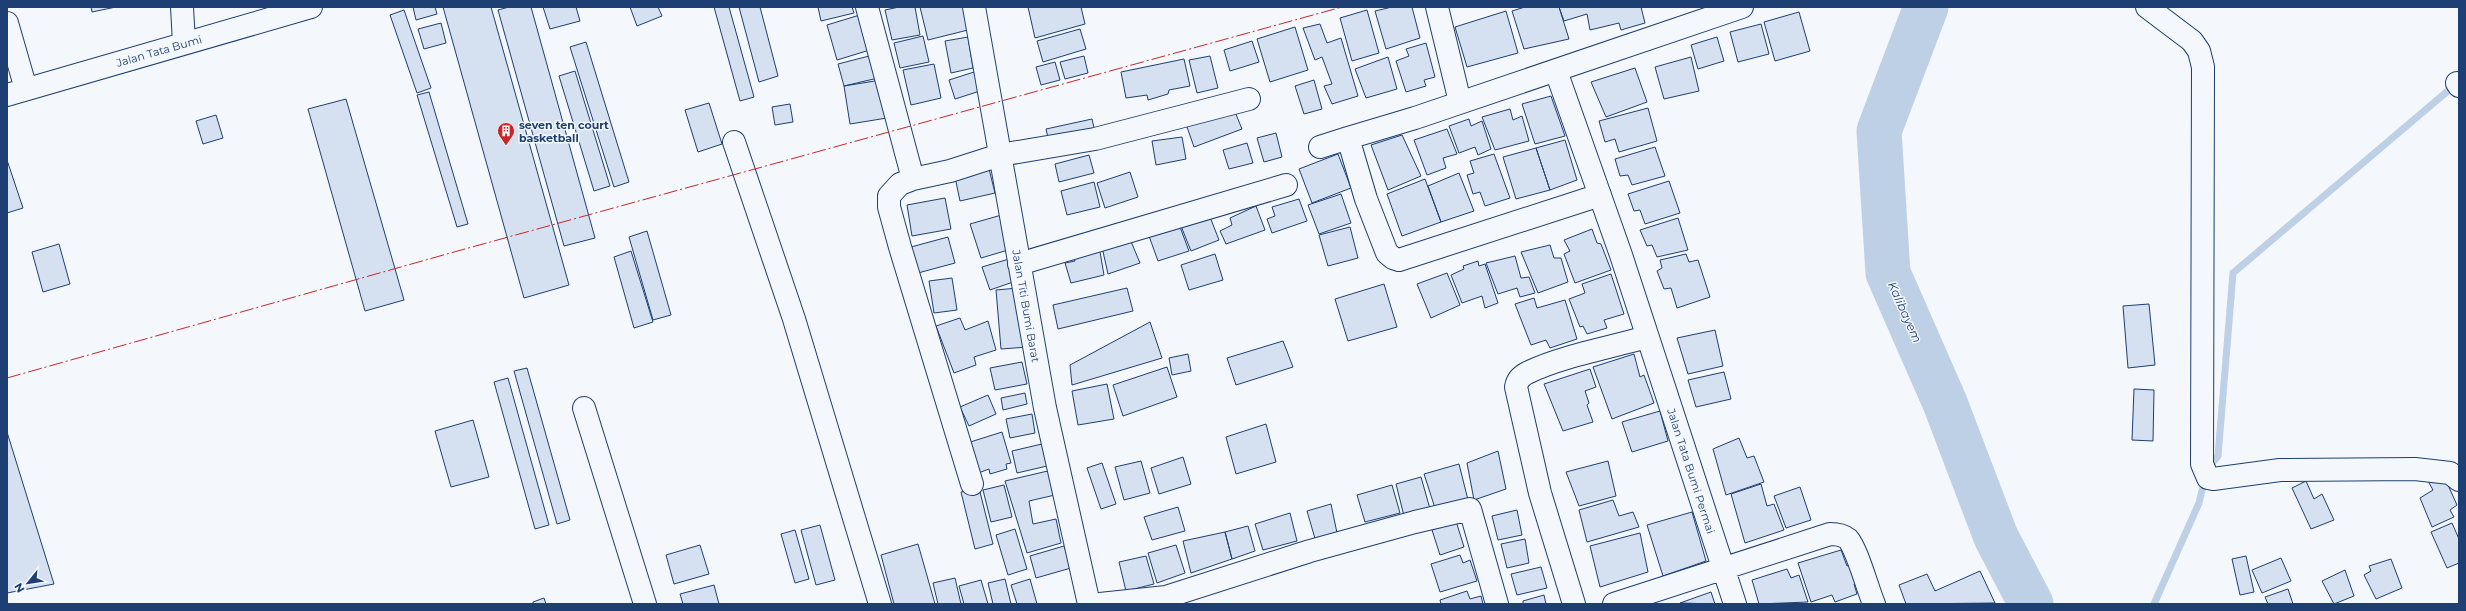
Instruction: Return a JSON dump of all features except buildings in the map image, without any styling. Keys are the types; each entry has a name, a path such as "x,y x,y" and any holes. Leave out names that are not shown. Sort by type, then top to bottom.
{"street":[{"path":"182,7 184,43"},
{"name":"Jalan Tata Bumi","path":"17,92 311,7"},
{"path":"867,7 913,178"},
{"name":"Jalan Titi Bumi Barat","path":"974,7 1045,408 1089,604"},
{"path":"1437,7 1460,102"},
{"path":"1320,147 1415,118 1742,7"},
{"path":"2147,7 2192,41 2199,50 2203,67 2202,464 2206,475 2214,479 2280,470 2415,469 2450,473 2459,480"},
{"path":"7,22 17,92"},
{"name":"Jalan Tata Bumi Permai","path":"1556,71 1600,195 1734,604"},
{"path":"972,484 890,207 889,196 900,184 913,178 950,170 1000,155 1094,138 1249,99"},
{"path":"1348,138 1366,199 1387,253 1393,258 1399,260 1600,195"},
{"path":"734,142 794,319 880,604"},
{"path":"1019,264 1286,185"},
{"path":"1574,604 1540,493 1516,387 1517,382 1527,373 1579,355 1647,337"},
{"path":"584,408 645,604"},
{"path":"1100,604 1166,597 1310,551 1415,522 1470,509 1497,604"},
{"path":"1614,604 1830,534 1840,535 1848,539 1855,550 1874,604"}],"waterway":[{"name":"Kalibayem","path":"1926,7 1879,131 1888,273 1945,403 1996,537 2031,604"},
{"path":"2208,468 2218,456 2233,273 2456,84"},
{"path":"2154,604 2199,503 2205,478"}],"power":[{"path":"7,378 454,252 1342,7"}],"place":[{"name":"seven ten court basketball","path":"506,146"}]}
